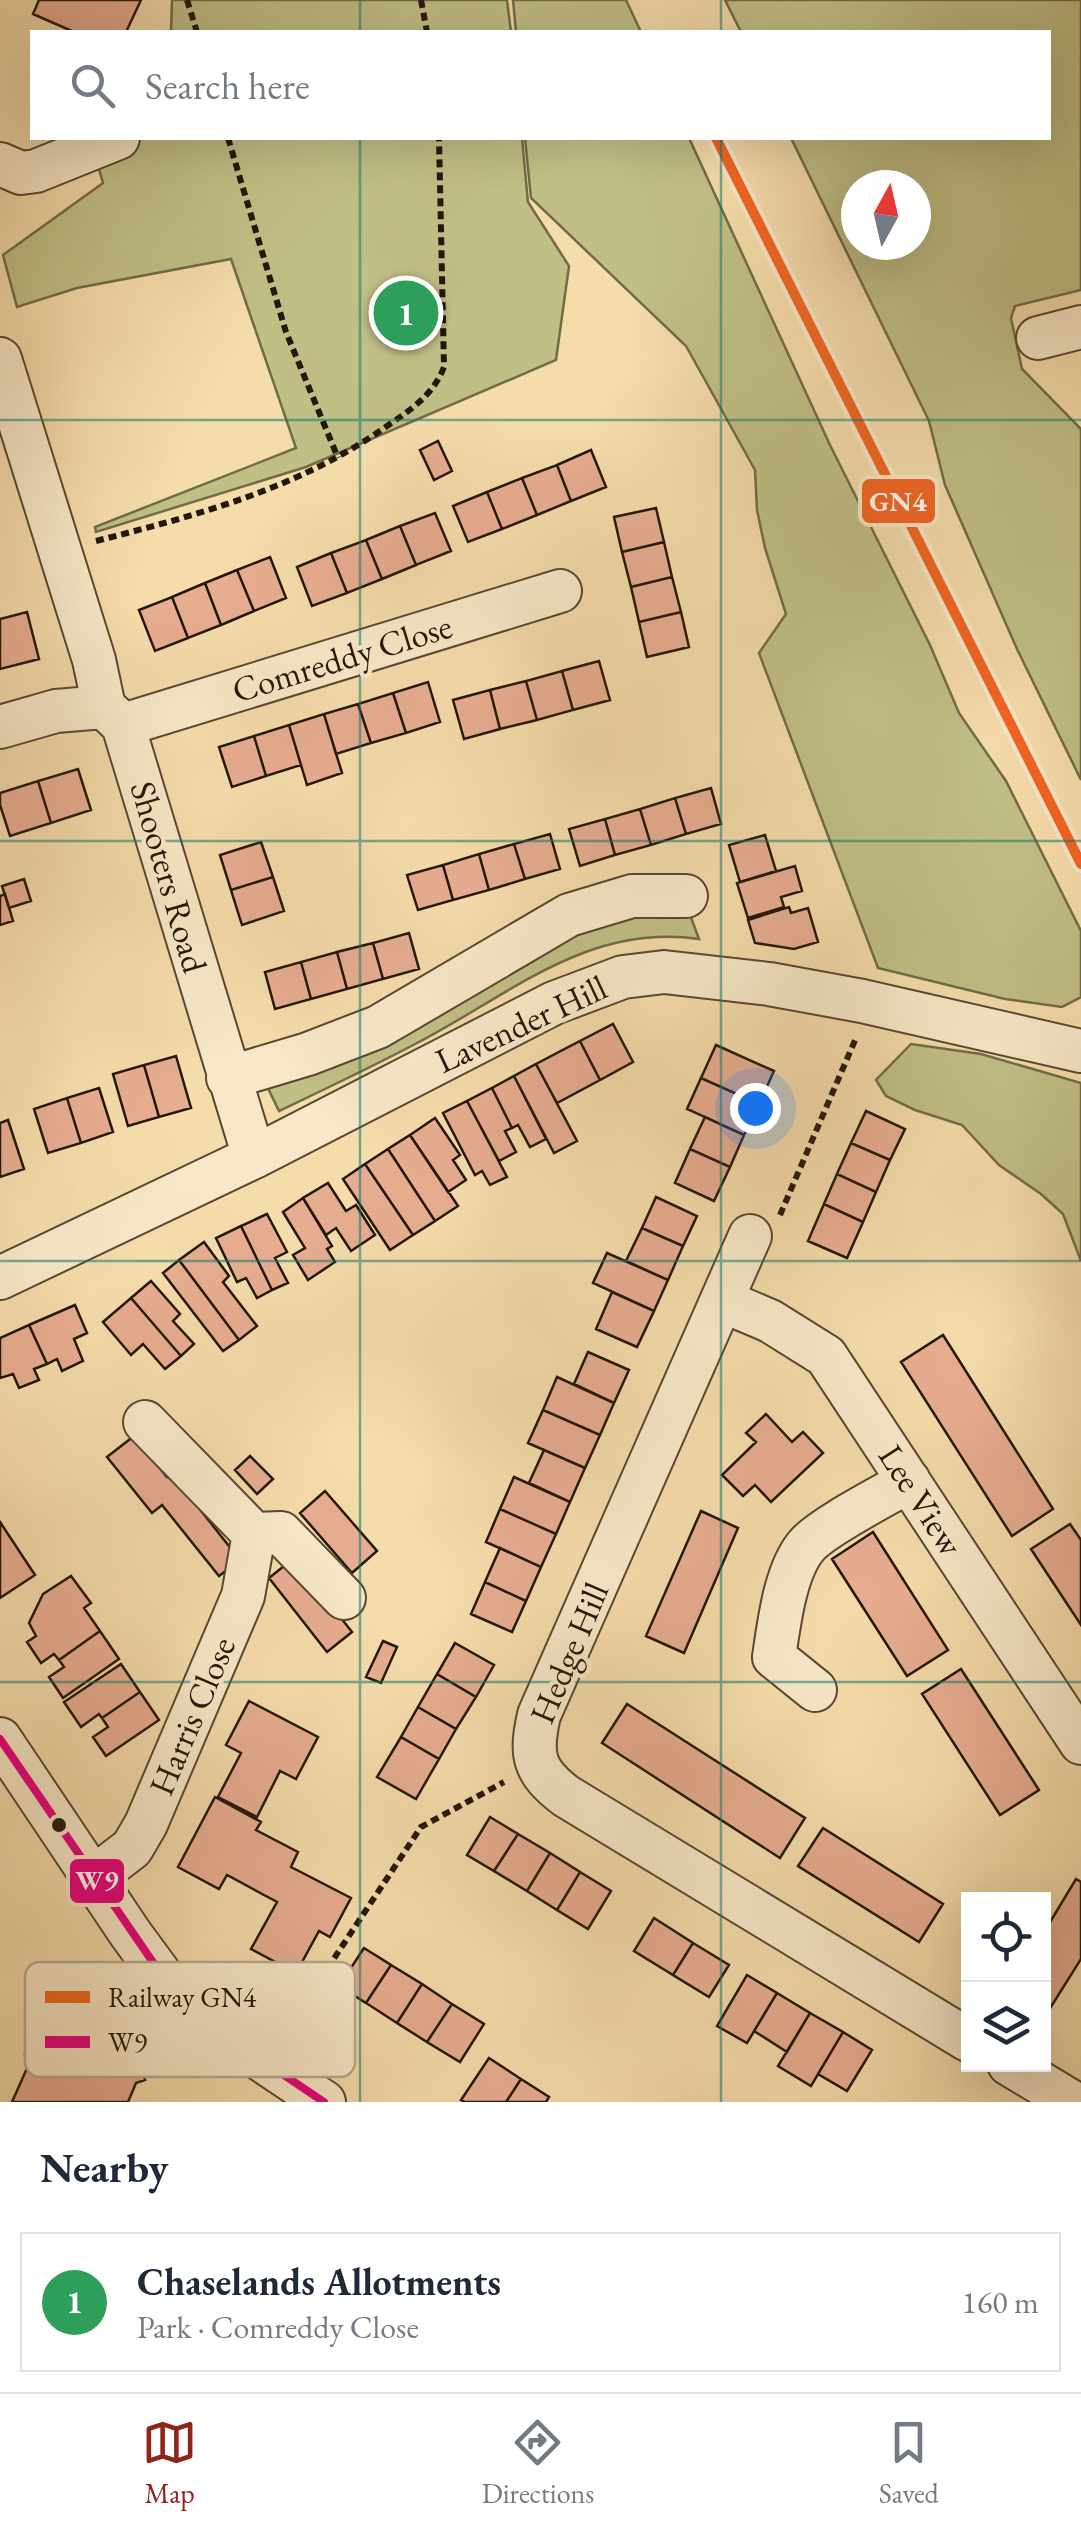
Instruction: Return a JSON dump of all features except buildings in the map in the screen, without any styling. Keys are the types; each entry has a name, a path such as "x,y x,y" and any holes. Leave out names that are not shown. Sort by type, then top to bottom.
{"street":[{"path":"0,164 21,173 36,171 113,140"},
{"path":"1038,338 1081,327"},
{"name":"Shooters Road","path":"0,359 254,1158"},
{"name":"Comreddy Close","path":"114,716 560,591"},
{"path":"0,727 56,711 114,716"},
{"path":"228,1078 378,1028 569,914 632,896 686,896"},
{"name":"Lavender Hill","path":"0,1278 254,1158 554,1003 624,976 664,972 716,976 862,1001 1081,1051"},
{"name":"Hedge Hill","path":"750,1236 539,1715 534,1741 536,1764 545,1780 566,1796 961,2036"},
{"name":"Lee View","path":"722,1301 770,1321 826,1356 1081,1743"},
{"path":"145,1422 254,1534 281,1532 344,1598"},
{"path":"816,1690 774,1657 780,1616 796,1564 809,1544 908,1480"},
{"name":"Harris Close","path":"93,1878 132,1848 146,1824 243,1596 254,1534"},
{"path":"0,1740 152,1962"},
{"path":"1030,2072 1072,2088"},
{"path":"285,2077 324,2102"}],"path":[{"path":"187,0 196,30"},
{"path":"421,0 427,30"},
{"path":"229,140 286,332 338,458"},
{"path":"58,551 242,500 338,458 423,401 444,367 439,140"},
{"path":"750,1236 752,1232 770,1240 856,1042 862,1001"},
{"path":"332,1962 421,1828 536,1764"}],"shaded area":[{"path":"172,0 507,0 511,30 171,30"},
{"path":"513,0 626,0 640,30 516,30"},
{"path":"725,0 1081,0 1081,290 1015,306 1011,318 1022,369 1081,429 1081,780 1017,649 945,485 929,421 850,260 931,260 931,170 841,170 841,241 792,140 1051,140 1051,30 740,30"},
{"path":"122,140 522,140 528,202 569,266 556,360 306,467 96,532 95,527 296,448 231,259 77,288 17,307 3,255 103,183 95,156"},
{"path":"525,140 690,140 959,713 1006,781 1081,931 1081,997 1062,1007 1005,999 878,968 759,653 786,614 765,548 757,510 755,470 686,346 531,198"},
{"path":"689,912 699,939 659,937 585,952 400,1052 279,1111 266,1084 596,920"},
{"path":"911,1044 981,1054 1081,1083 1081,1261 1063,1214 999,1165 962,1125 886,1096 876,1080"}],"rail line":[{"name":"GN4","path":"717,140 1081,864"}],"transit line":[{"name":"W9","path":"0,1739 153,1962"},
{"name":"W9","path":"287,2077 324,2102"}],"place":[{"name":"Chaselands Allotments","path":"406,313"}]}
